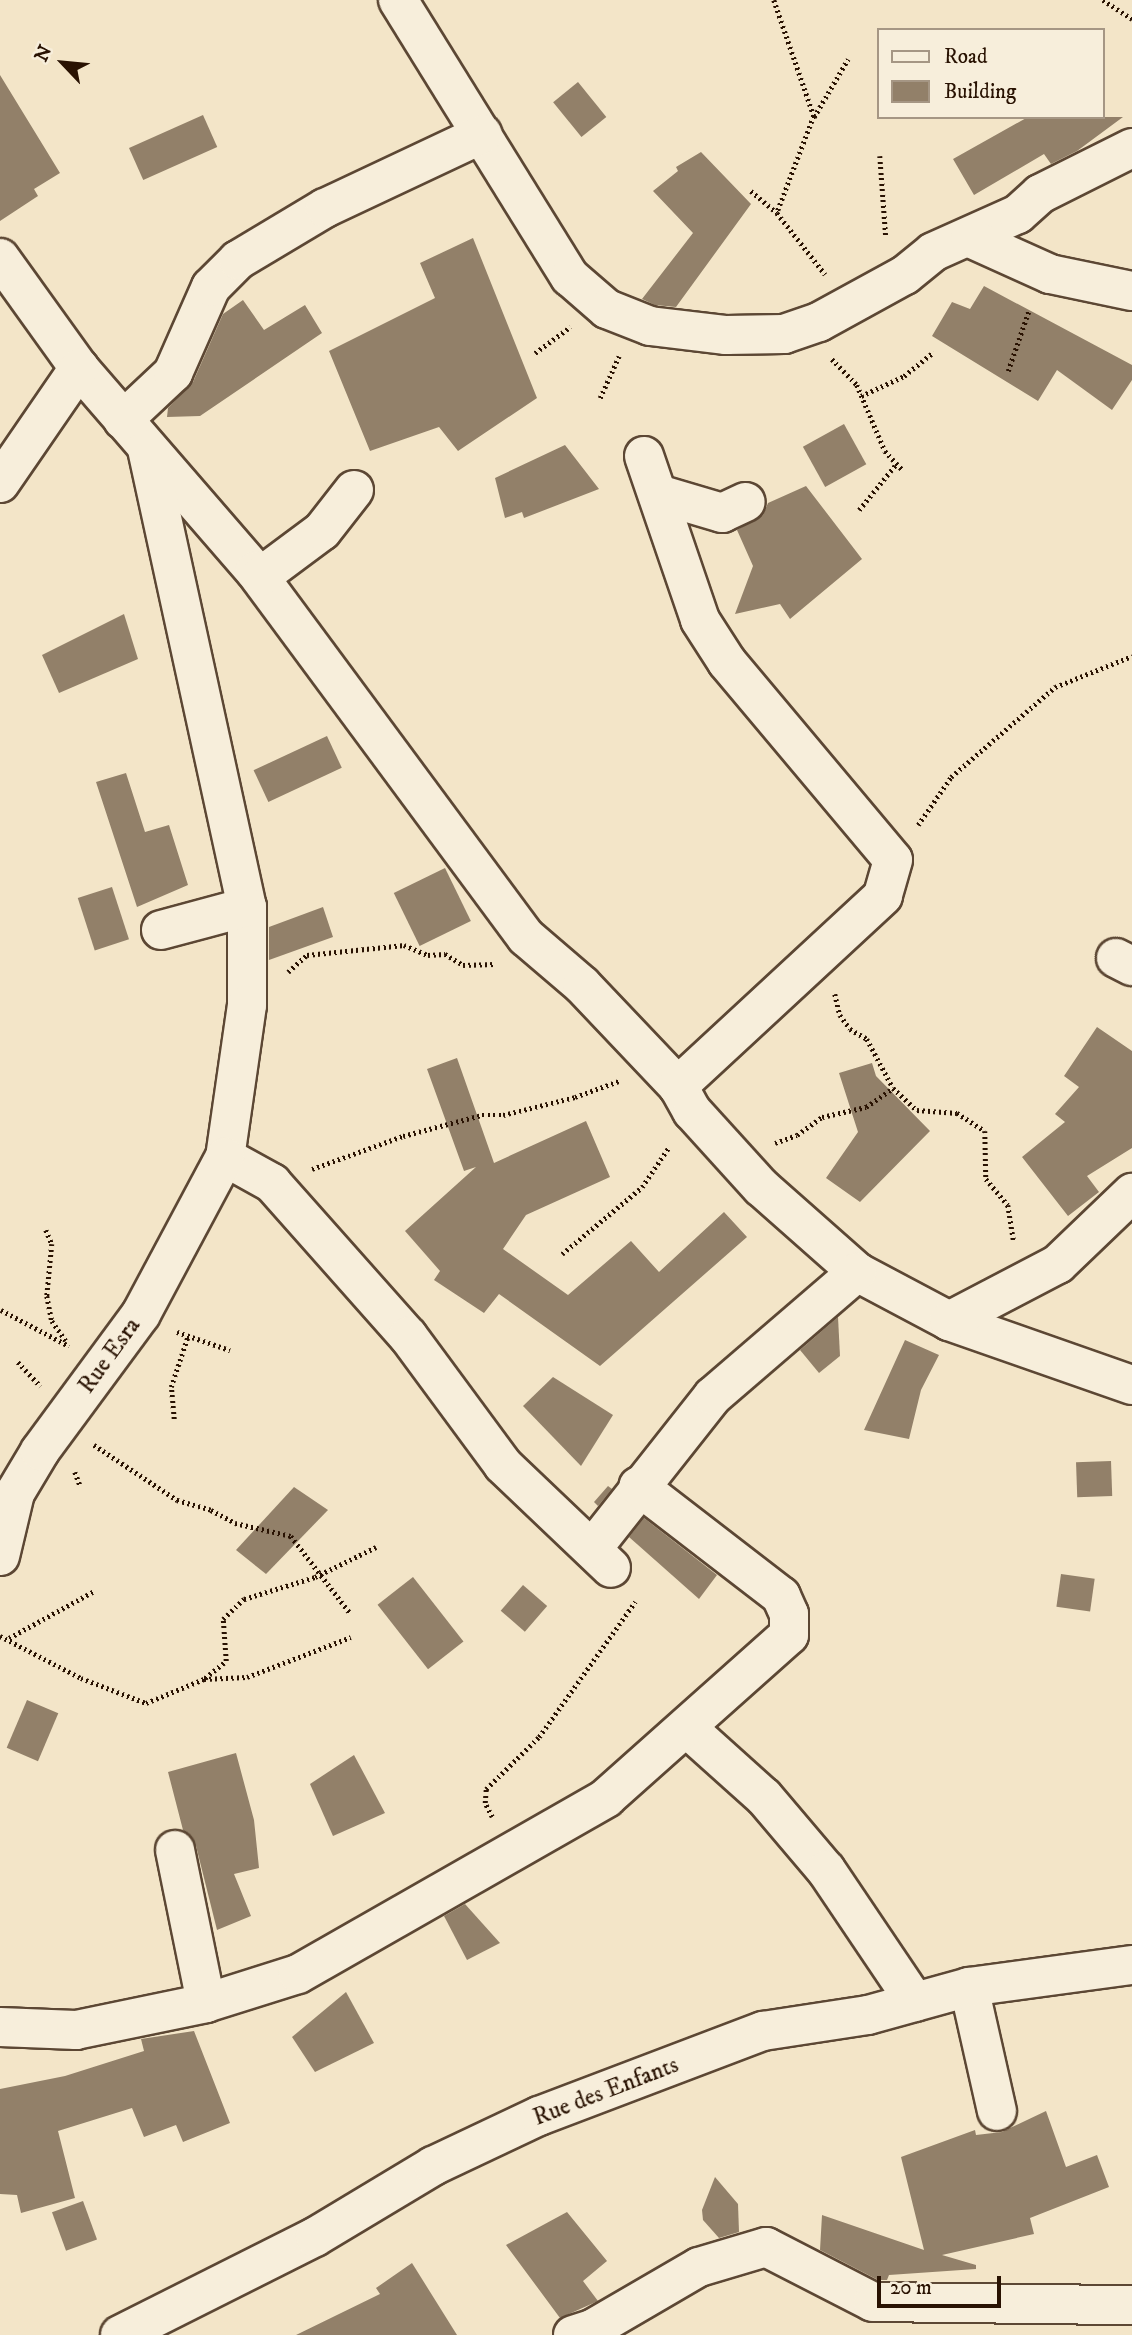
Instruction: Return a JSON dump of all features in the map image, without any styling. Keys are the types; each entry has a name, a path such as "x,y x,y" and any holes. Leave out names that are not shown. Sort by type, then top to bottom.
{"street":[{"path":"411,5 482,134 570,277 607,309 650,326 726,335 784,334 850,305 888,284 933,252 1018,215 1040,194 1132,148"},
{"path":"135,433 173,373 211,287 238,260 325,208 482,134"},
{"path":"970,238 1042,270 1095,284 1132,290"},
{"path":"0,258 79,369 260,578 526,937 559,966 678,1086 713,1134 761,1188 857,1272 949,1321 1132,1385"},
{"path":"0,483 79,369"},
{"name":"Rue Esra","path":"0,1556 15,1493 60,1424 141,1314 225,1157 247,1006 247,907 135,433"},
{"path":"645,456 700,620 713,641 893,860 883,896 678,1086"},
{"path":"260,578 322,531 354,489"},
{"path":"658,494 722,513 747,502"},
{"path":"161,930 247,907"},
{"path":"225,1157 272,1183 408,1336 503,1465 601,1558 638,1486 713,1396 857,1272"},
{"path":"949,1321 1058,1264 1132,1193"},
{"path":"0,2028 76,2030 206,2003 298,1973 512,1855 606,1798 789,1635 789,1614 781,1597 638,1486"},
{"path":"687,1728 764,1797 826,1870 915,2002"},
{"path":"174,1850 206,2003"},
{"name":"Rue des Enfants","path":"120,2335 315,2237 433,2166 539,2116 763,2031 868,2015 969,1987 1132,1965"},
{"path":"969,1987 997,2111"},
{"path":"573,2335 594,2328 699,2267 766,2247 873,2302 1132,2305"}],"path":[{"path":"774,0 813,118"},
{"path":"1103,0 1132,19"},
{"path":"777,213 813,118 848,59"},
{"path":"880,156 888,284"},
{"path":"751,191 777,213 850,305"},
{"path":"1008,371 1042,270"},
{"path":"861,396 904,376 934,352"},
{"path":"827,354 858,385 885,451 903,470"},
{"path":"859,510 897,463"},
{"path":"893,860 951,777 1055,687 1132,656"},
{"path":"247,1006 307,955 337,951 404,945 428,955 445,954 463,965 559,966"},
{"path":"812,959 836,996 840,1015 850,1029 867,1039 893,1088 917,1110 957,1113 985,1131 986,1179 1008,1205 1014,1245 1029,1279"},
{"path":"272,1183 403,1136 482,1115 503,1115 576,1097 639,1074 678,1086"},
{"path":"562,1254 642,1187 672,1143 713,1134 776,1143 797,1135 822,1117 866,1107 893,1088"},
{"path":"46,1230 52,1244 47,1296 52,1321 90,1384"},
{"path":"1,1310 66,1341"},
{"path":"174,1419 171,1387 188,1336"},
{"path":"60,1424 177,1500 211,1510 235,1523 291,1536 350,1613"},
{"path":"0,1636 9,1638 81,1678 146,1703 204,1679 226,1661 223,1619 244,1599 320,1574 376,1547"},
{"path":"512,1855 485,1803 486,1789 539,1737 636,1603 601,1558"},
{"path":"9,1638 93,1591"},
{"path":"204,1679 247,1677 351,1637"}],"building":[{"path":"0,75 60,173 34,189 38,196 0,221"},
{"path":"578,82 606,117 581,137 553,102"},
{"path":"203,115 217,147 143,180 129,148"},
{"path":"1123,117 1077,151 1051,164 1044,154 974,195 953,159 1024,119"},
{"path":"701,152 751,204 676,307 655,305 642,299 693,233 653,191 678,171 676,167"},
{"path":"473,238 537,398 458,451 439,427 370,451 329,351 435,298 420,263"},
{"path":"984,286 1132,365 1132,380 1112,410 1057,370 1038,401 932,336 952,302 970,309"},
{"path":"243,300 264,330 305,305 322,333 200,416 167,417 168,408 193,382 223,314"},
{"path":"844,424 866,464 825,487 803,447"},
{"path":"565,445 599,489 524,518 522,512 505,518 495,478"},
{"path":"806,486 862,559 790,619 780,604 735,614 753,566 737,530 763,515 768,503"},
{"path":"124,614 138,659 59,693 42,655"},
{"path":"327,736 342,768 268,802 254,770"},
{"path":"126,773 145,832 169,825 188,885 137,907 96,782"},
{"path":"445,868 471,921 420,946 394,893"},
{"path":"112,887 129,939 95,950 78,898"},
{"path":"323,907 333,937 269,960 269,927"},
{"path":"1097,1027 1132,1051 1132,1148 1087,1176 1099,1192 1068,1216 1022,1157 1065,1122 1055,1114 1079,1087 1064,1076"},
{"path":"457,1058 494,1163 586,1121 610,1177 526,1215 503,1249 568,1295 631,1241 659,1272 724,1212 747,1237 600,1366 499,1294 484,1313 434,1280 440,1271 405,1231 476,1167 464,1171 427,1069"},
{"path":"872,1063 876,1076 930,1131 860,1202 826,1178 858,1132 839,1073"},
{"path":"838,1317 840,1356 819,1373 800,1350"},
{"path":"905,1340 939,1355 921,1390 909,1439 864,1430"},
{"path":"553,1377 613,1415 581,1466 523,1406"},
{"path":"1111,1461 1112,1496 1077,1497 1076,1462"},
{"path":"608,1486 612,1489 598,1506 594,1502"},
{"path":"294,1487 328,1510 266,1574 236,1550"},
{"path":"644,1518 717,1575 699,1599 629,1537"},
{"path":"1061,1574 1095,1579 1090,1611 1056,1607"},
{"path":"413,1577 463,1642 428,1669 378,1605"},
{"path":"523,1585 547,1606 525,1632 501,1611"},
{"path":"27,1700 58,1713 38,1761 7,1748"},
{"path":"236,1753 254,1820 259,1868 234,1874 251,1916 217,1930 196,1846 183,1830 168,1772"},
{"path":"354,1755 385,1813 333,1836 310,1784"},
{"path":"465,1904 500,1943 467,1960 444,1916"},
{"path":"346,1992 374,2043 315,2072 292,2037"},
{"path":"194,2031 230,2123 183,2142 176,2125 144,2137 132,2108 58,2131 75,2198 21,2213 17,2195 0,2194 0,2089 65,2076 144,2051 141,2039"},
{"path":"1046,2111 1066,2167 1097,2155 1109,2187 1030,2218 1034,2234 942,2255 976,2265 976,2269 889,2275 887,2280 878,2280 820,2250 822,2215 924,2250 901,2157 975,2130 976,2135 1002,2132"},
{"path":"715,2177 738,2204 739,2232 719,2238 703,2220 702,2210"},
{"path":"83,2201 97,2240 66,2251 52,2212"},
{"path":"567,2212 607,2261 583,2281 598,2301 560,2318 506,2245"},
{"path":"412,2263 457,2335 296,2335 380,2294 376,2288"}]}
